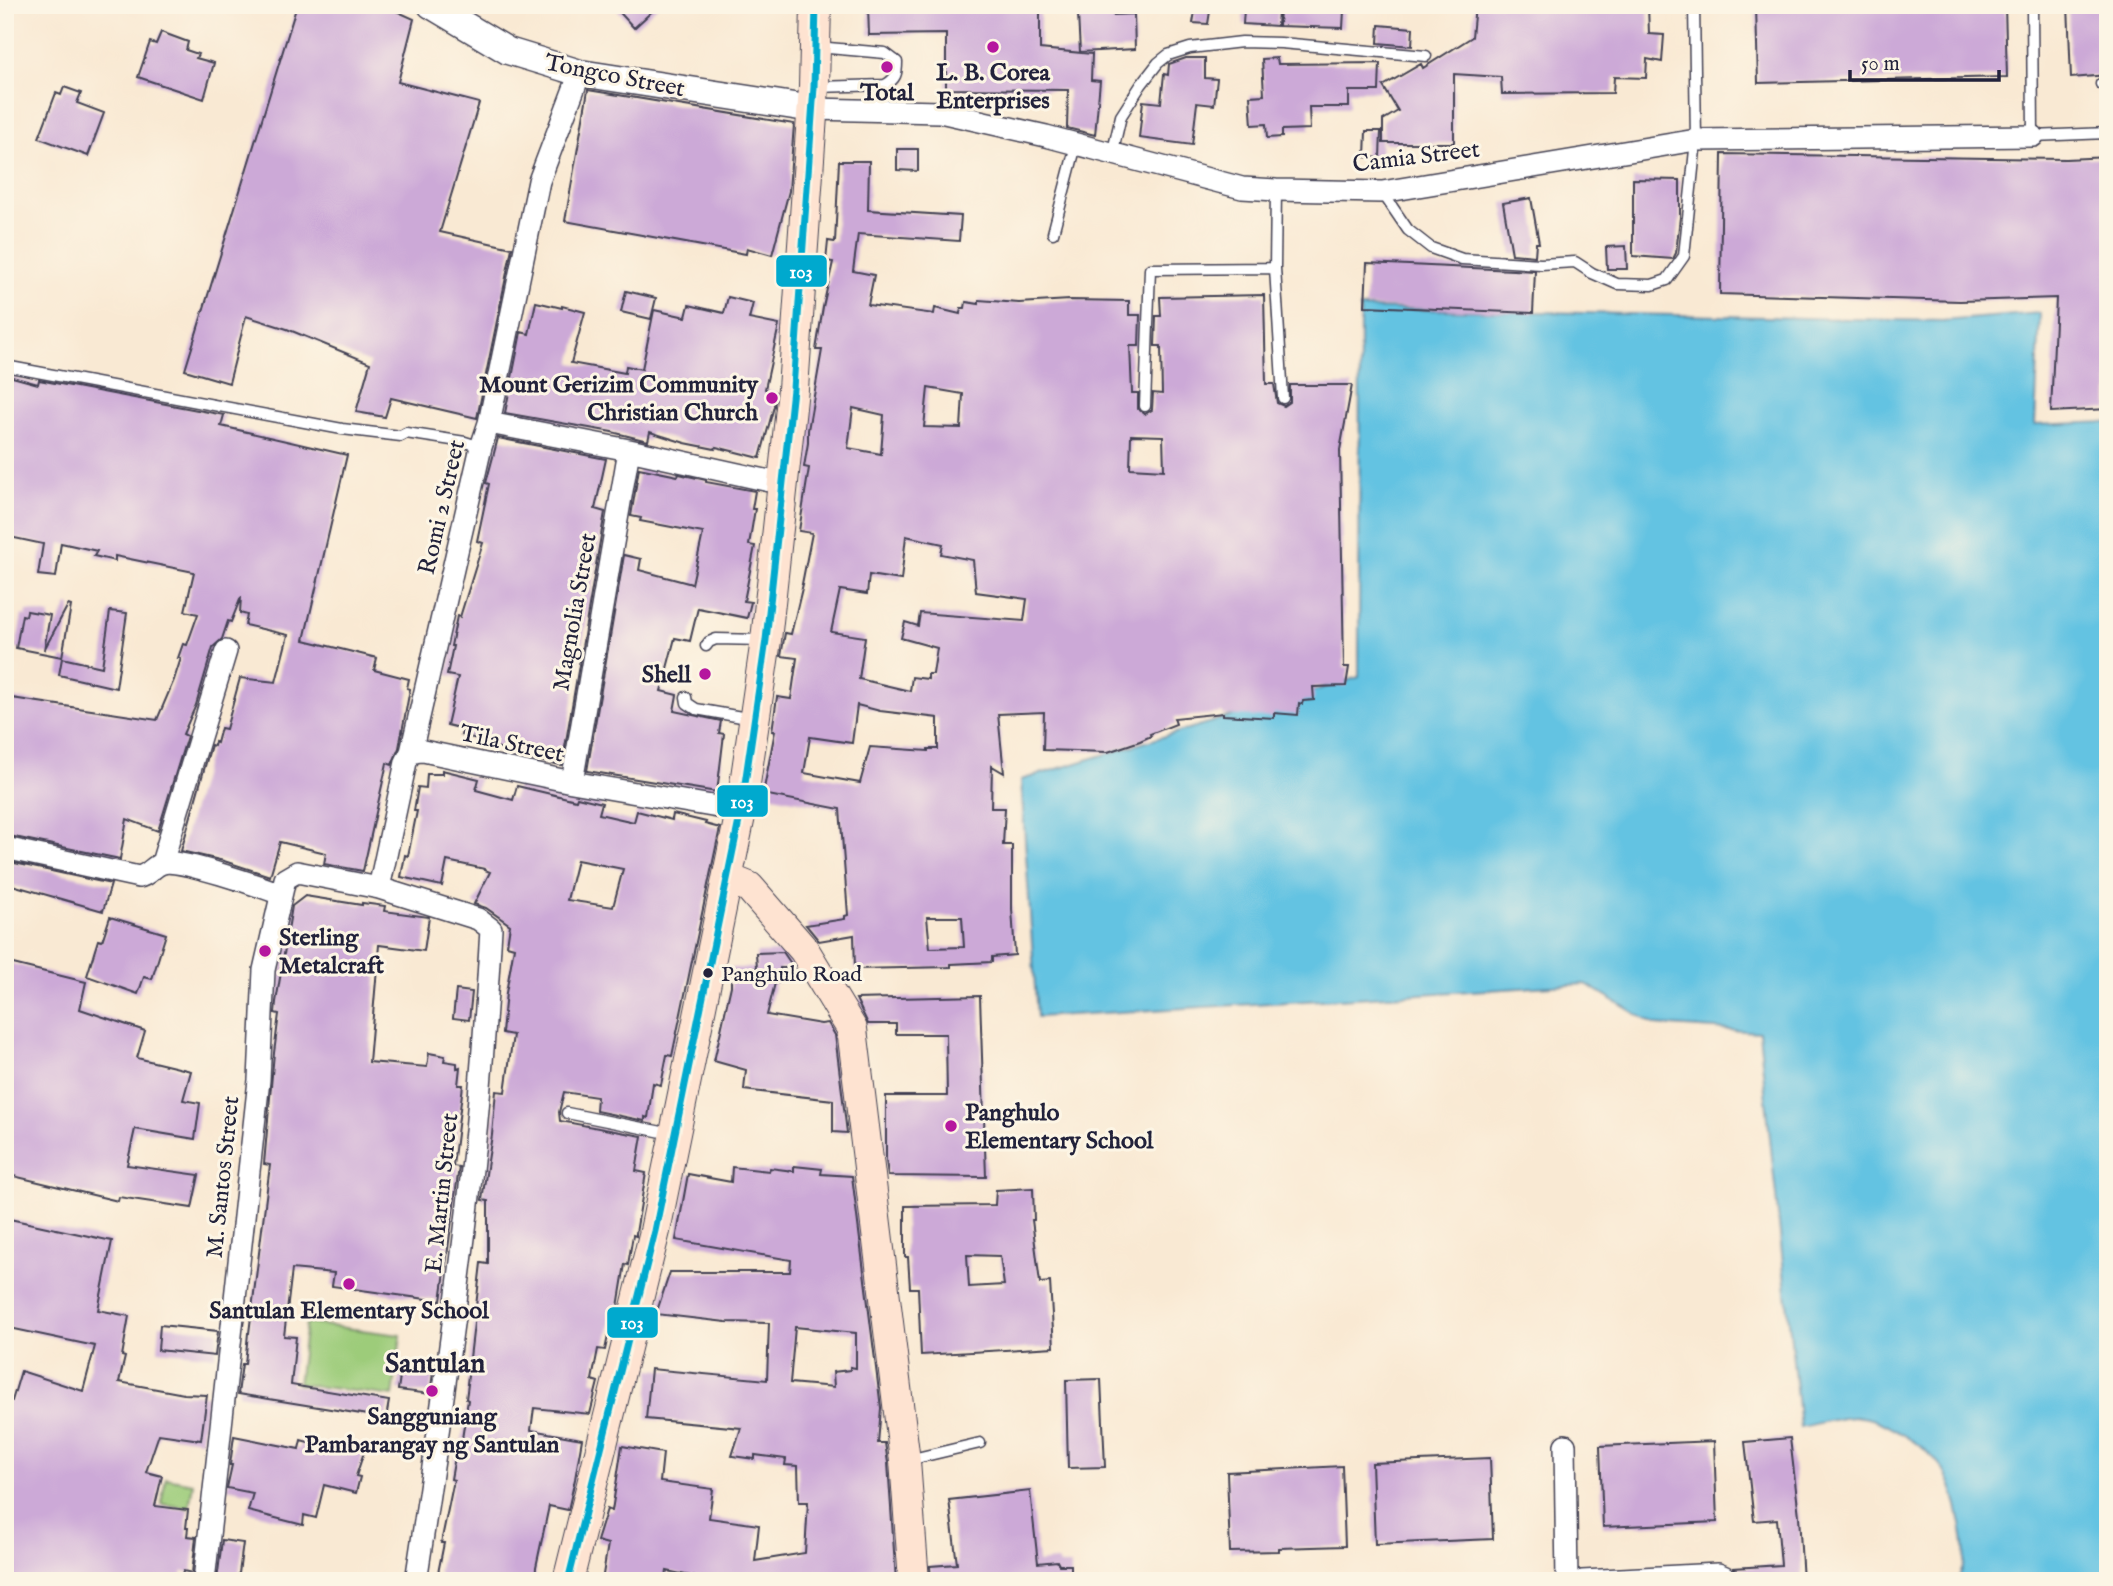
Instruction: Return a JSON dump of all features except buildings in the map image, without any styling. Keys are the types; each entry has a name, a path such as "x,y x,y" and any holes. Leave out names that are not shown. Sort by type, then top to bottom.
{"main road":[{"path":"568,1581 655,1231 741,811 766,640 793,389 813,98 816,5"},
{"path":"729,878 749,887 804,950 852,1029 905,1461 914,1581"}],"street":[{"name":"Tongco Street","path":"431,5 508,51 580,73 813,98"},
{"name":"Romi 2 Street","path":"411,752 481,447 489,423 539,181 580,73"},
{"name":"Camia Street","path":"813,98 940,112 1242,188 1276,190 1382,192 1696,140 2033,136"},
{"path":"489,423 783,484"},
{"name":"Magnolia Street","path":"572,782 629,450"},
{"path":"5,848 139,877 162,863 226,651"},
{"name":"Tila Street","path":"411,752 422,751 572,782 741,811"},
{"path":"162,863 175,863 241,880 281,894 285,878 297,872 379,888 405,762 411,752"},
{"name":"E. Martin Street","path":"379,888 478,919 491,929 484,1041 470,1186 416,1581"},
{"name":"M. Santos Street","path":"204,1581 259,1080 264,970 281,894"},
{"path":"1565,1445 1567,1581"},
{"path":"1581,1581 1718,1574 1727,1581"}],"lane":[{"path":"1382,192 1408,230 1431,248 1462,259 1541,264 1574,262 1617,284 1652,285 1667,280 1684,256 1696,140 1694,5"},
{"path":"2032,5 2033,136 2108,133"},
{"path":"1112,155 1121,116 1130,101 1158,63 1168,55 1190,48 1242,41 1426,57"},
{"path":"813,98 885,85 893,81 897,74 897,62 885,52 815,47"},
{"path":"1053,233 1076,145"},
{"path":"1276,190 1275,268 1283,398"},
{"path":"1145,406 1150,269 1275,268"},
{"path":"5,366 342,429 401,436 406,433 481,447"},
{"path":"706,646 716,639 766,640"},
{"path":"686,697 687,703 696,709 754,720"},
{"path":"567,1113 675,1135"},
{"path":"905,1461 980,1443"}],"green space":[{"path":"306,1323 401,1335 393,1396 298,1384"},
{"path":"166,1478 193,1483 189,1508 161,1504"}],"water":[{"path":"1360,308 1942,321 2040,313 2035,425 2108,422 2108,1581 1956,1581 1964,1561 1961,1524 1949,1480 1935,1459 1913,1441 1868,1418 1844,1418 1800,1427 1759,1032 1655,1025 1586,984 1037,1017 1021,780 1359,677"}],"transit line":[{"name":"103","path":"568,1581 655,1231 741,811 766,640 793,389 814,87 816,5"}],"place":[{"name":"L. B. Corea Enterprises","path":"993,47"},
{"name":"Total","path":"887,67"},
{"name":"Mount Gerizim Community Christian Church","path":"772,398"},
{"name":"Shell","path":"705,674"},
{"name":"Sterling Metalcraft","path":"265,951"},
{"name":"Panghulo Road","path":"708,973"},
{"name":"Panghulo Elementary School","path":"951,1126"},
{"name":"Santulan Elementary School","path":"349,1284"},
{"name":"Sangguniang Pambarangay ng Santulan","path":"432,1391"}],"district":[{"name":"Santulan","path":"435,1362"}]}
